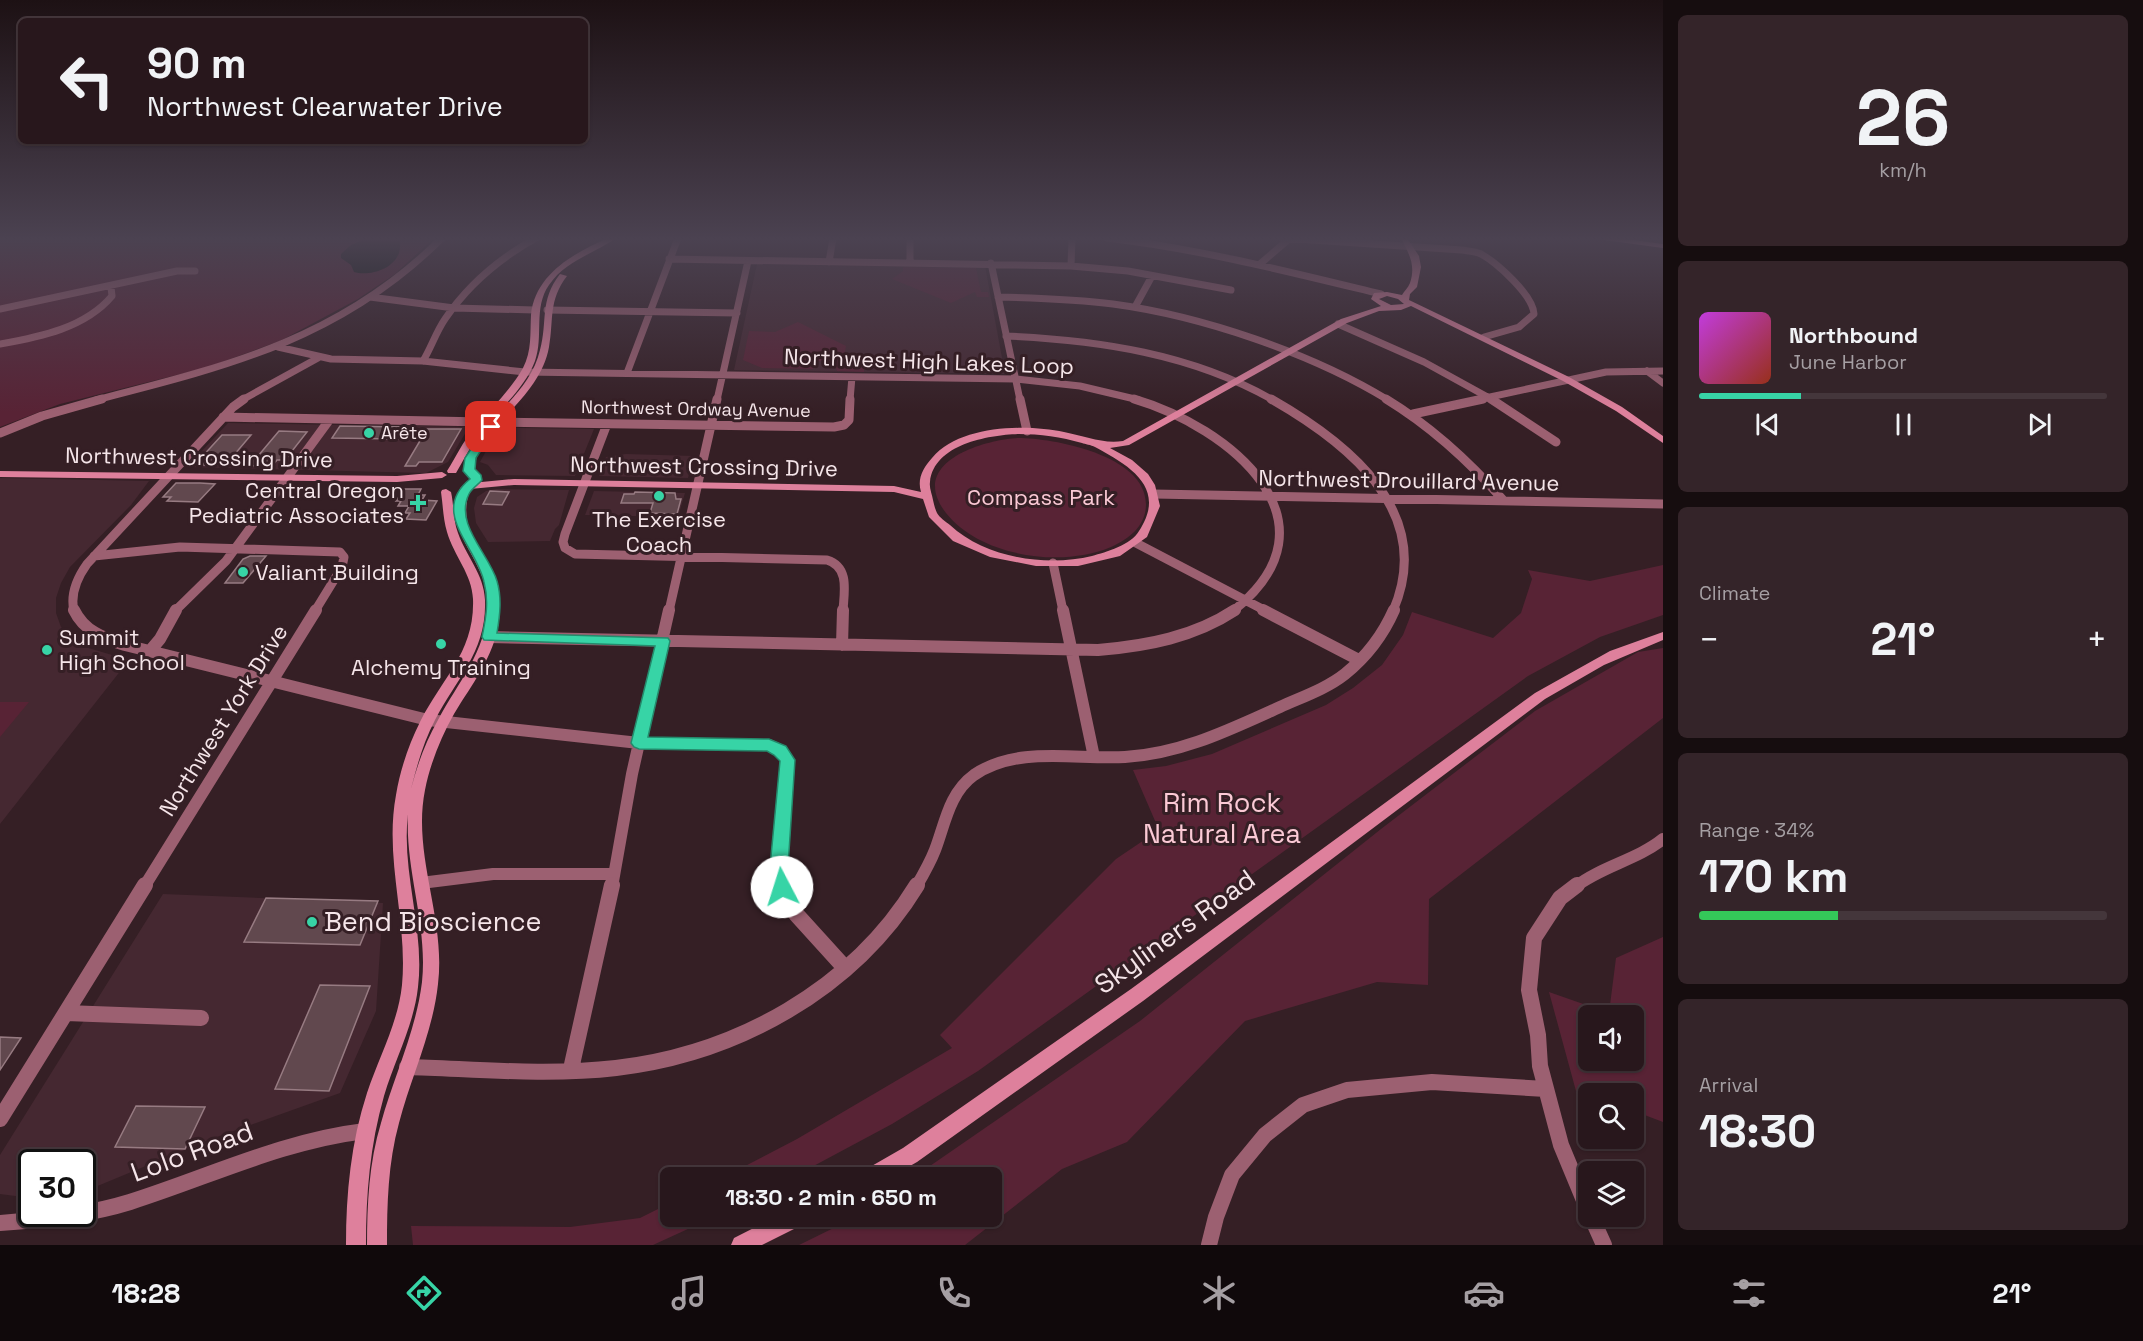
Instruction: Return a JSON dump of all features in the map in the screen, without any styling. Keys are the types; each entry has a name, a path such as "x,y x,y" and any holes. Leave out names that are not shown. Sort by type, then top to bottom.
{"street":[{"path":"1,311 67,296"},
{"path":"0,344 54,331 88,316 109,302 112,296"},
{"path":"423,361 432,347 438,329 465,296"},
{"path":"377,1245 377,1197 386,1141 420,1031 429,986 432,952 429,920 417,858 416,801 435,721 482,657 489,637 494,609 491,580 470,543 461,518 460,500 470,481 472,454 490,422 525,372 536,340 535,310 540,296"},
{"path":"356,1245 355,1205 365,1131 405,1015 410,985 412,945 399,864 400,817 406,782 466,662 479,621 478,588 452,531 441,488 447,473 468,444 524,391 536,372 545,348 547,310 551,296"},
{"path":"627,373 655,296"},
{"path":"571,1069 614,874 639,743 741,296"},
{"path":"1135,308 1141,296"},
{"path":"1377,296 1407,300 1431,315 1484,337 1619,409 1663,440"},
{"path":"1341,323 1378,309 1407,306 1406,296"},
{"path":"1484,337 1529,320 1535,310 1527,296"},
{"path":"0,433 76,404 174,382 278,346 327,323 370,297 454,308 535,310"},
{"path":"1026,431 999,297 1061,299 1135,308 1246,336 1362,384 1413,414 1458,451 1504,501"},
{"path":"1380,297 1396,307 1431,315"},
{"path":"1100,447 1126,443 1341,323 1354,313 1371,306 1380,297"},
{"path":"547,310 738,313"},
{"path":"1341,323 1417,358 1489,397 1556,442"},
{"path":"407,1067 571,1069 642,1064 672,1058 727,1041 792,1009 812,996 880,935 902,908 920,880 935,850 953,798 974,776 994,765 1020,758 1149,755 1204,741 1337,680 1383,633 1392,614 1408,562 1401,525 1387,498 1361,466 1329,436 1294,412 1235,382 1191,365 1116,345 1045,336 1006,336"},
{"name":"Northwest High Lakes Loop","path":"278,346 318,358 423,361 525,372 1016,379 1062,382 1100,389 1176,415 1230,448 1258,476 1271,497 1280,524 1280,548 1277,559 1263,583 1246,603 1207,626 1170,639 1126,647 1071,650 489,637"},
{"path":"318,358 293,374 256,390 223,417 94,556 78,578 73,594 73,608 78,620 89,630 107,640 149,652 435,721 639,743 769,745 780,750 788,760 779,867 782,887 789,904 806,926 845,968"},
{"path":"1413,414 1615,370 1663,371"},
{"path":"1647,370 1663,383"},
{"name":"Northwest Ordway Avenue","path":"223,417 827,428 848,422 852,377"},
{"path":"149,652 160,639 172,614 217,571 237,548 330,419"},
{"path":"607,424 565,534 563,542 565,548 576,554 819,559 835,563 844,574 842,645"},
{"path":"1026,431 1063,435 1100,447 1121,458 1144,476 1154,494 1152,523 1136,543 1104,558 1053,563 1027,562 995,555 967,543 939,522 925,496 924,483 931,466 951,447 991,434 1026,431"},
{"path":"1121,458 1126,443"},
{"name":"Northwest Crossing Drive","path":"0,474 397,479 447,473 470,481"},
{"name":"Northwest Crossing Drive","path":"397,479 441,488 470,481 894,489 925,496"},
{"name":"Northwest Crossing Drive","path":"894,489 924,483"},
{"name":"Northwest Drouillard Avenue","path":"1154,494 1663,504"},
{"path":"1136,543 1246,603 1359,660"},
{"name":"Northwest York Drive","path":"0,1119 342,567 344,557 340,552 329,550 180,547 94,556"},
{"path":"1053,563 1094,757"},
{"name":"Skyliners Road","path":"889,1167 910,1155 1137,995 1540,696 1625,648 1663,636"},
{"path":"1578,1186 1561,1145 1546,1089 1529,990 1534,938 1560,898 1591,874 1652,848 1663,839"},
{"path":"421,883 453,877 511,872 614,874"},
{"path":"66,1013 201,1017"},
{"path":"1209,1245 1216,1217 1232,1175 1265,1135 1304,1105 1347,1090 1432,1082 1546,1089"},
{"name":"Lolo Road","path":"0,1223 45,1221 98,1211 147,1197 291,1143 341,1133 365,1131"},
{"path":"741,1245 777,1227"},
{"path":"1596,1227 1604,1245"}],"shaded area":[{"path":"750,296 991,296 1005,374 734,370"},
{"path":"228,423 469,427 448,462 426,473 187,467"},
{"path":"503,427 594,429 575,476 496,475 488,465 480,462 492,440"},
{"path":"626,454 694,456 688,478 599,476 606,457"},
{"name":"Summit High School","path":"0,478 149,481 131,505 70,567 56,598 56,613 61,627 71,637 85,647 129,660 0,824"},
{"path":"496,489 569,490 559,525 550,541 488,542 476,523 474,508 477,497 486,491"},
{"path":"594,491 685,493 678,517 585,515"},
{"path":"163,894 383,903 376,1011 340,1093 211,1139 96,1187 96,1149 18,1149 18,1196 0,1194 0,1155"}],"green space":[{"path":"0,296 362,296 280,341 205,368 60,404 0,427"},
{"path":"934,296 966,296 951,303"},
{"path":"798,322 846,346 843,362 864,363 864,372 825,368 825,361 814,361 813,369 762,368 743,360 749,331 775,332"},
{"name":"Compass Park","path":"1018,438 1078,447 1100,454 1120,465 1135,478 1145,494 1145,513 1140,524 1127,538 1111,547 1069,557 1046,557 1001,549 961,528 946,513 936,496 936,480 942,468 969,449"},
{"name":"Rim Rock Natural Area","path":"1663,565 1663,615 1600,637 1528,676 978,1071 892,1124 812,1167 743,1167 797,1139 952,1048 940,1035 1116,859 1159,830 1133,770 1166,766 1212,754 1326,705 1353,688 1382,665 1403,635 1412,612 1493,638 1521,613 1532,579 1528,570 1590,581"},
{"path":"1663,648 1663,718 1429,899 1428,985 1377,982 1245,1021 1127,1142 1062,1169 1002,1216 1002,1167 928,1167 1140,1021 1381,829 1535,711 1638,652"},
{"path":"0,702 29,702 0,737"},
{"path":"1663,937 1663,1122 1644,1115 1644,1083 1578,1083 1578,1092 1576,1091 1549,992 1586,1005 1578,1005 1578,1071 1644,1071 1644,1005 1610,1005 1616,958"},
{"path":"660,1208 660,1227 692,1227 653,1245 413,1245 411,1226 570,1227 640,1218"},
{"path":"836,1227 988,1227 965,1245 799,1245"}],"building":[{"name":"Arête","path":"340,426 405,427 398,439 332,438"},
{"path":"427,429 461,429 442,462 419,462 416,466 405,466"},
{"path":"279,431 307,432 285,460 277,460 272,466 202,465 208,459 201,458 222,435 251,435 234,455 258,456"},
{"path":"176,483 215,484 198,502 167,501 171,497 163,497"},
{"name":"Central Oregon Pediatric Associates","path":"404,489 421,489 418,495 425,495 422,500 437,501 426,520 406,519 410,513 405,513 409,506 398,506 401,501 396,501"},
{"path":"490,491 509,492 502,505 483,504"},
{"path":"675,493 676,499 681,499 677,514 650,513 653,503 621,503 624,494"},
{"name":"Valiant Building","path":"250,556 266,556 243,583 225,583 243,559"},
{"name":"Bend Bioscience","path":"266,898 378,901 360,945 244,942"},
{"path":"320,985 370,986 329,1091 275,1089"},
{"path":"0,1037 21,1038 0,1070"},
{"path":"136,1106 205,1107 185,1149 115,1147"}],"place":[{"name":"Arête","path":"369,433"},
{"name":"The Exercise Coach","path":"659,496"},
{"name":"Central Oregon Pediatric Associates","path":"418,503"},
{"name":"Valiant Building","path":"243,572"},
{"name":"Alchemy Training","path":"441,644"},
{"name":"Summit High School","path":"47,650"},
{"name":"Bend Bioscience","path":"312,922"}],"route":[{"path":"491,427 470,458 469,471 477,477 471,486 465,489 459,505 465,532 491,580 494,609 489,637 663,641 639,743 769,745 780,750 788,760 779,867 782,887"}]}
